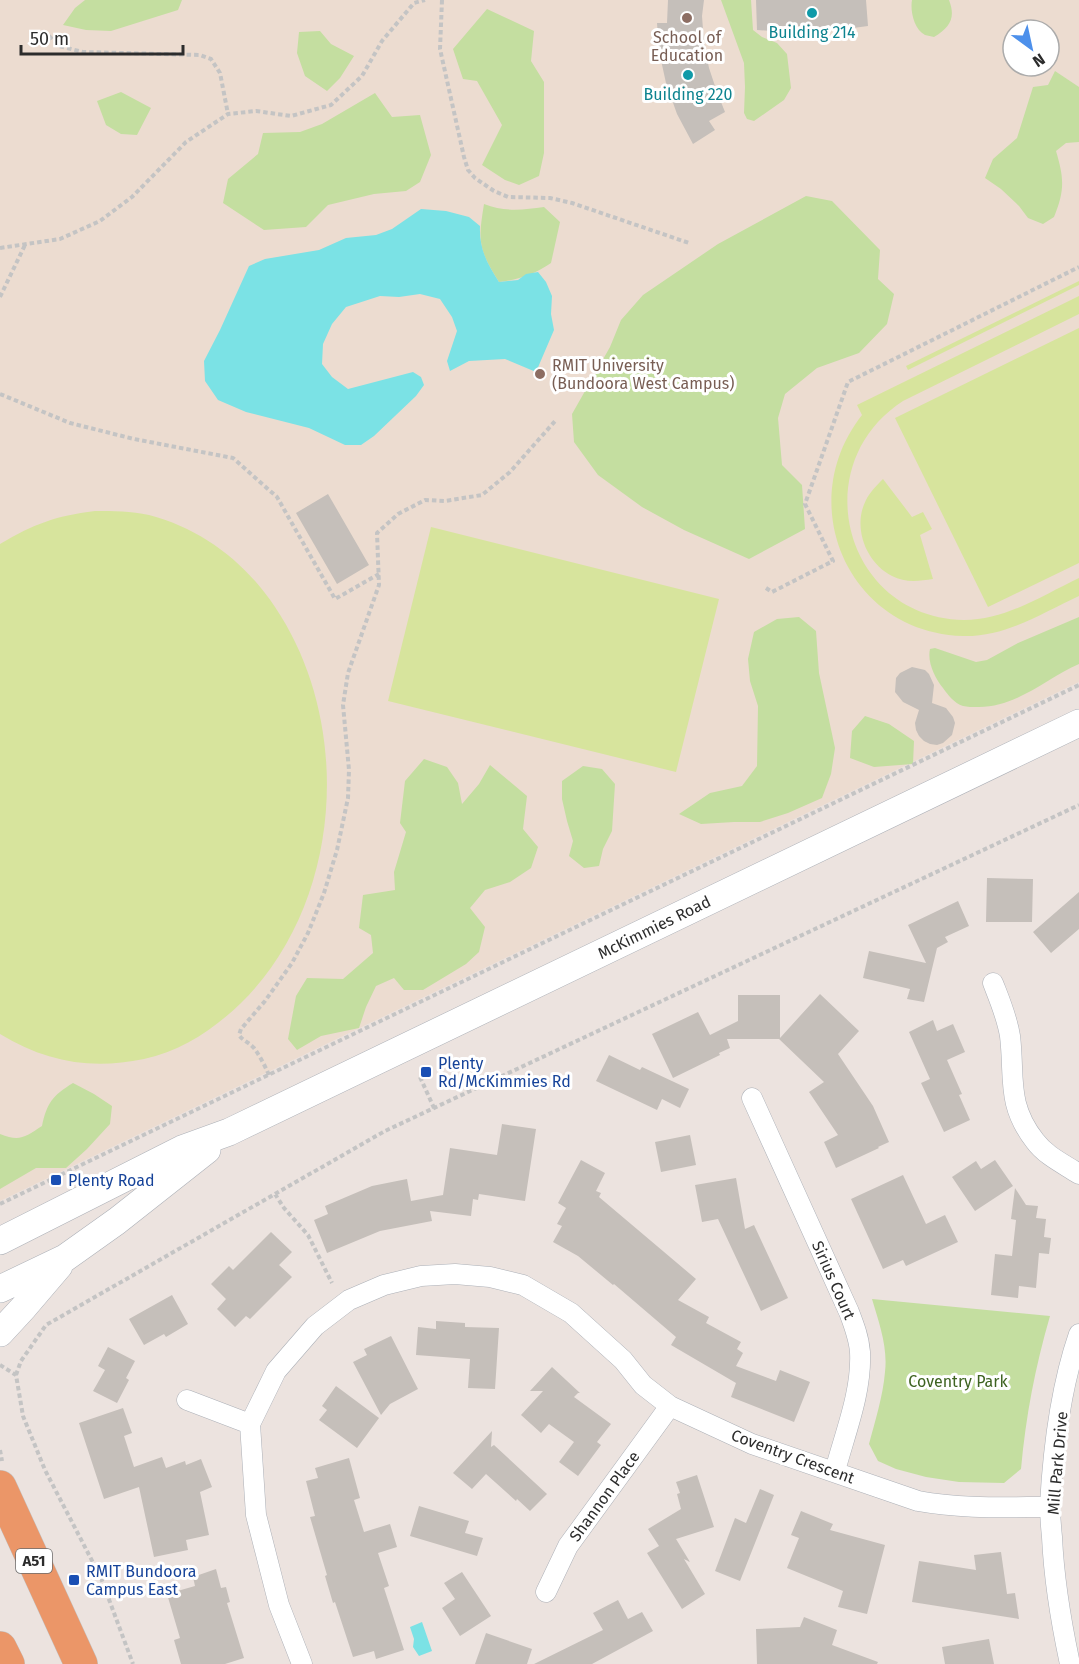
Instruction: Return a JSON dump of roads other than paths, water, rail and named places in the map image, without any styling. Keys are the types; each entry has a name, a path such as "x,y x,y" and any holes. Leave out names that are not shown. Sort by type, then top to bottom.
{"highway":[{"name":"A51","path":"0,1487 81,1664"},
{"path":"0,1647 8,1664"}],"main road":[{"name":"McKimmies Road","path":"0,1241 183,1149 229,1132 1079,723"},
{"name":"McKimmies Road","path":"0,1289 65,1258 117,1221 229,1132"},
{"path":"0,1333 65,1258"}],"street":[{"path":"993,984 1006,1013 1010,1038 1012,1086 1023,1124 1047,1154 1079,1174"},
{"name":"Sirius Court","path":"752,1098 849,1312 857,1336 860,1360 856,1395 835,1471"},
{"name":"Coventry Crescent","path":"302,1664 279,1605 256,1515 250,1424 276,1371 315,1326 349,1300 384,1285 421,1276 454,1274 490,1277 523,1285 571,1313 623,1360 643,1385 670,1406 752,1444 918,1501 976,1508 1050,1507"},
{"name":"Mill Park Drive","path":"1070,1664 1054,1571 1050,1507 1058,1426 1079,1334"},
{"path":"187,1400 250,1424"},
{"name":"Shannon Place","path":"546,1592 568,1546 670,1406"}],"water":[{"path":"421,209 446,211 469,217 480,226 485,255 499,282 518,280 526,274 538,272 546,282 552,296 551,314 554,330 536,372 505,359 469,361 450,371 447,361 457,331 452,317 440,299 420,294 399,297 380,296 346,307 332,324 323,344 322,364 332,377 348,389 413,372 421,377 424,385 416,396 374,436 361,445 345,445 309,428 246,412 218,400 205,381 204,361 249,266 265,259 319,250 346,238 376,235 392,229"},
{"path":"422,1622 432,1651 419,1656 413,1647 414,1639 410,1627"}],"place":[{"name":"Building 214","path":"812,13"},
{"name":"School of Education","path":"687,18"},
{"name":"Building 220","path":"688,75"},
{"name":"RMIT University (Bundoora West Campus)","path":"540,374"},
{"name":"Plenty Rd/McKimmies Rd","path":"426,1072"},
{"name":"Plenty Road","path":"56,1180"},
{"name":"RMIT Bundoora Campus East","path":"74,1580"}],"park label":[{"name":"Coventry Park","path":"958,1381"}]}
